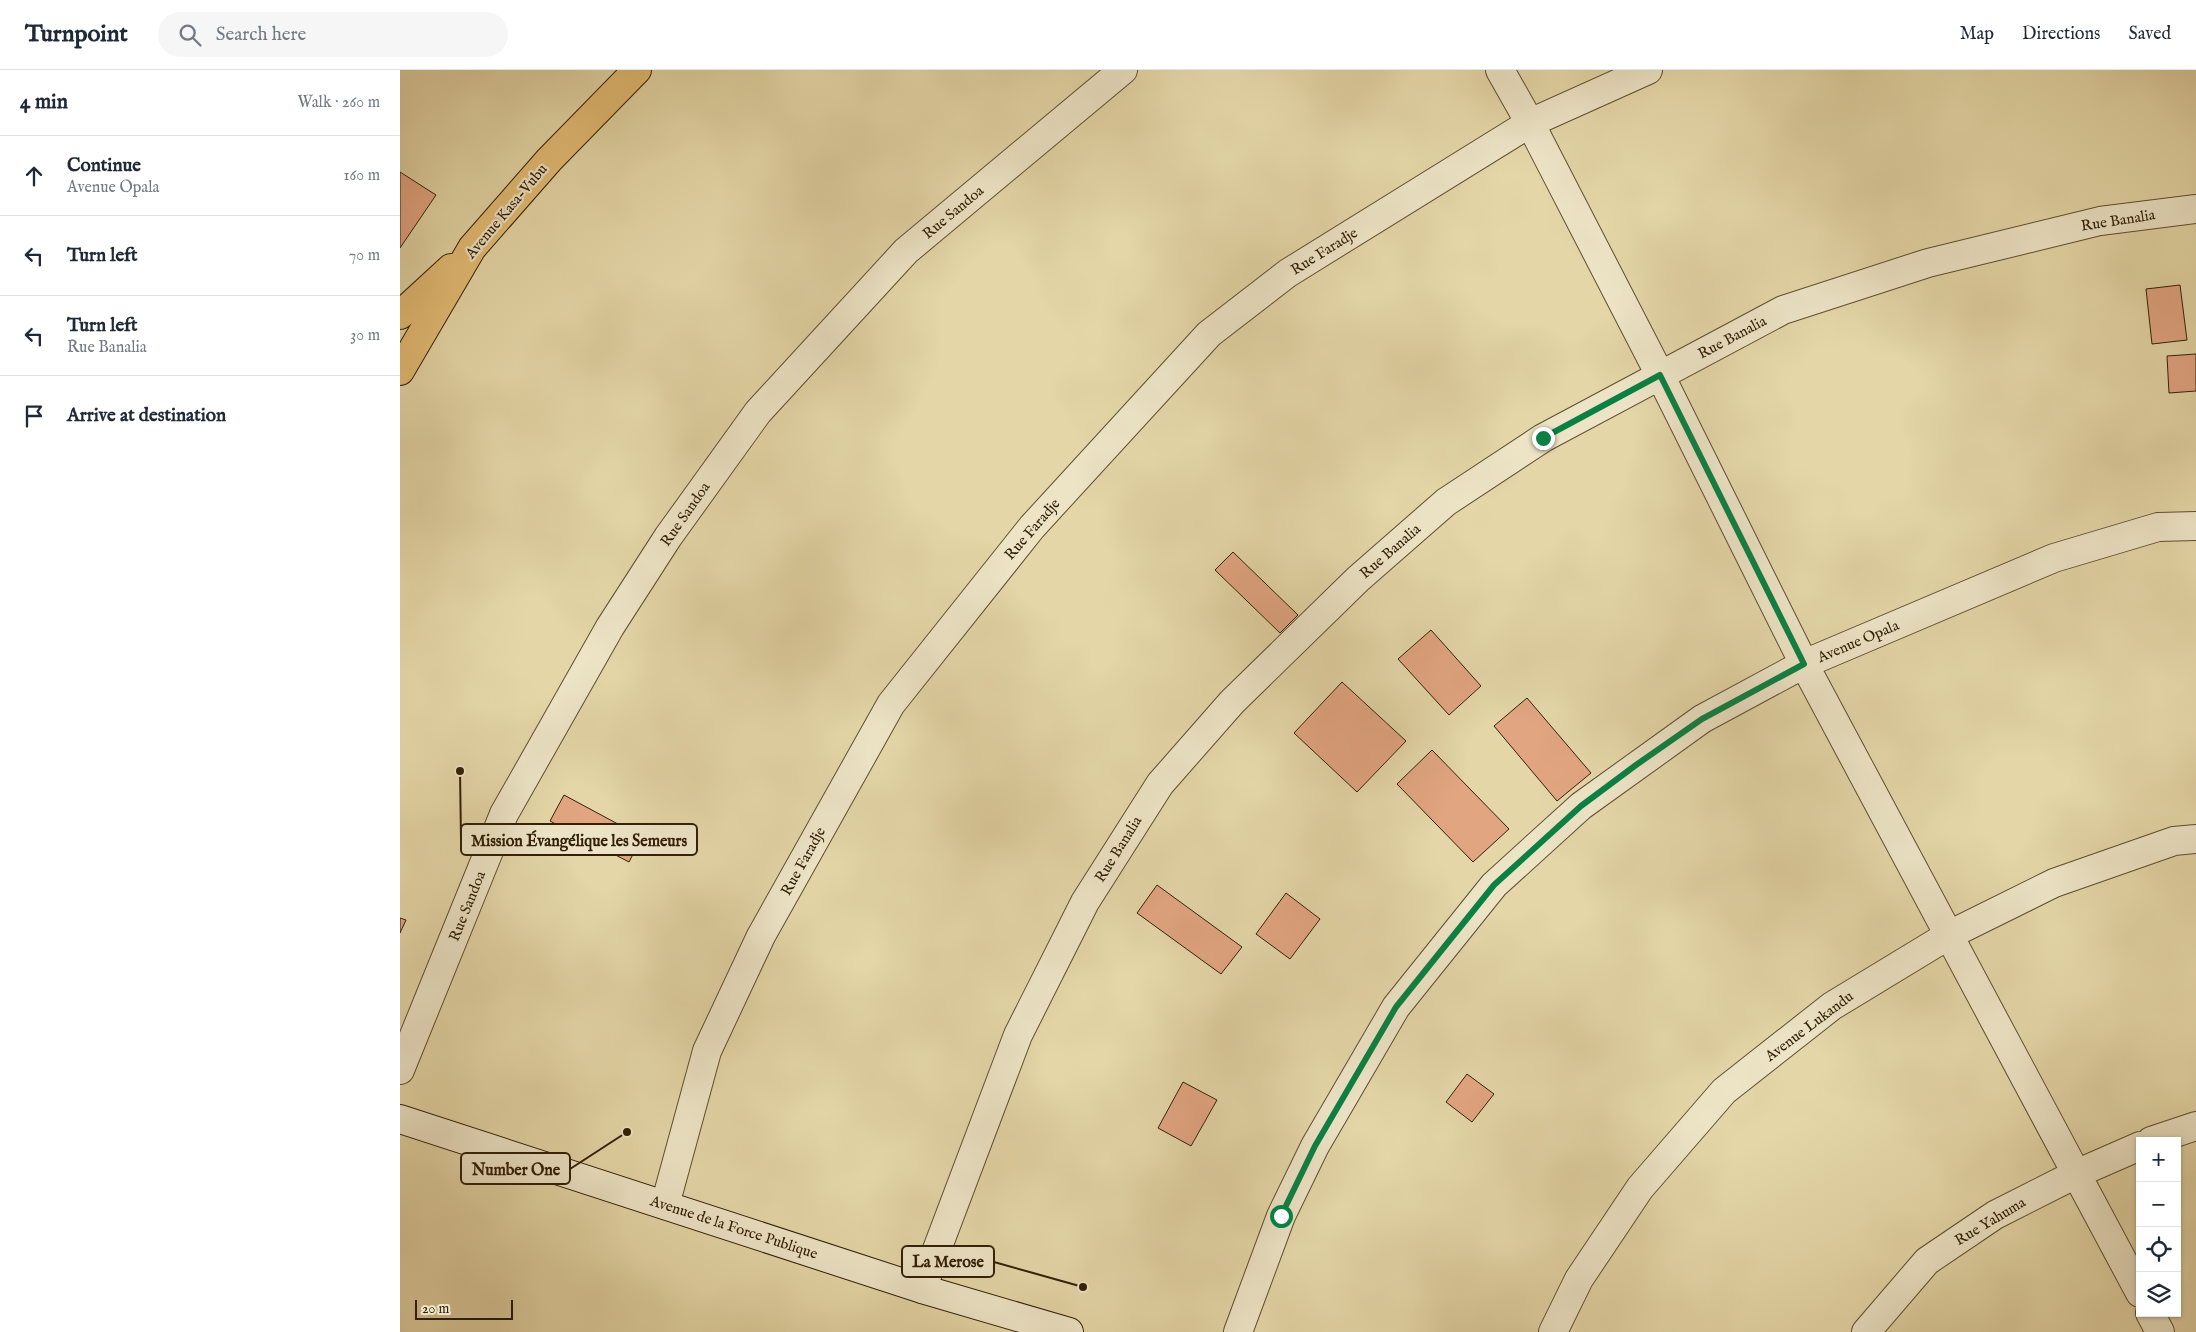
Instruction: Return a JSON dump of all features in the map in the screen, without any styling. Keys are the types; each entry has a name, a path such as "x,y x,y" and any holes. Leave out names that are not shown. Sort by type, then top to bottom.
{"main road":[{"name":"Avenue Kasa-Vubu","path":"400,371 472,248 549,160 637,70"},
{"path":"400,315 472,248"}],"street":[{"name":"Rue Sandoa","path":"400,1070 504,814 610,627 668,537 752,420 906,252 1123,70"},
{"path":"1500,70 1530,123 1660,375 1804,664 2136,1286"},
{"name":"Rue Faradje","path":"665,1204 707,1051 761,936 891,704 1032,527 1209,334 1288,273 1530,123 1648,70"},
{"name":"Rue Banalia","path":"922,1289 1018,1035 1085,902 1160,784 1239,695 1358,579 1446,502 1543,438 1783,310 1928,263 2100,221 2196,208"},
{"name":"Avenue Opala","path":"1238,1332 1281,1216 1315,1146 1396,1007 1494,885 1581,806 1702,719 1804,664 2054,558 2158,527 2196,526"},
{"name":"Avenue Lukandu","path":"1553,1332 1579,1279 1640,1188 1724,1091 1832,1006 1949,935 2054,883 2174,842 2196,839"},
{"name":"Avenue de la Force Publique","path":"400,1119 922,1289 1069,1332"},
{"path":"2163,1137 2196,1126"},
{"name":"Rue Yahuma","path":"1866,1332 1927,1261 1995,1215 2076,1174 2136,1148"},
{"path":"2152,1317 2160,1332"}],"building":[{"path":"400,172 436,195 400,248"},
{"path":"2180,285 2187,340 2152,344 2146,289"},
{"path":"2196,354 2196,391 2169,393 2167,356"},
{"path":"1233,552 1298,615 1280,633 1215,570"},
{"path":"1431,630 1481,686 1449,715 1398,659"},
{"path":"1342,682 1406,741 1357,792 1294,733"},
{"path":"1527,698 1591,773 1557,801 1494,726"},
{"path":"1432,750 1509,829 1473,862 1397,784"},
{"path":"564,795 642,837 629,862 550,821"},
{"path":"1157,885 1242,947 1221,974 1137,913"},
{"path":"1286,893 1320,919 1290,959 1256,934"},
{"path":"400,918 406,920 400,933"},
{"path":"1467,1074 1494,1094 1472,1122 1446,1102"},
{"path":"1183,1082 1217,1100 1191,1146 1158,1128"}],"place":[{"name":"Mission Évangélique les Semeurs","path":"460,771"},
{"name":"Number One","path":"627,1132"},
{"name":"La Merose","path":"1083,1287"}],"route":[{"path":"1281,1216 1315,1146 1396,1007 1494,885 1581,806 1636,765 1702,719 1804,664 1660,375 1543,438"}]}
